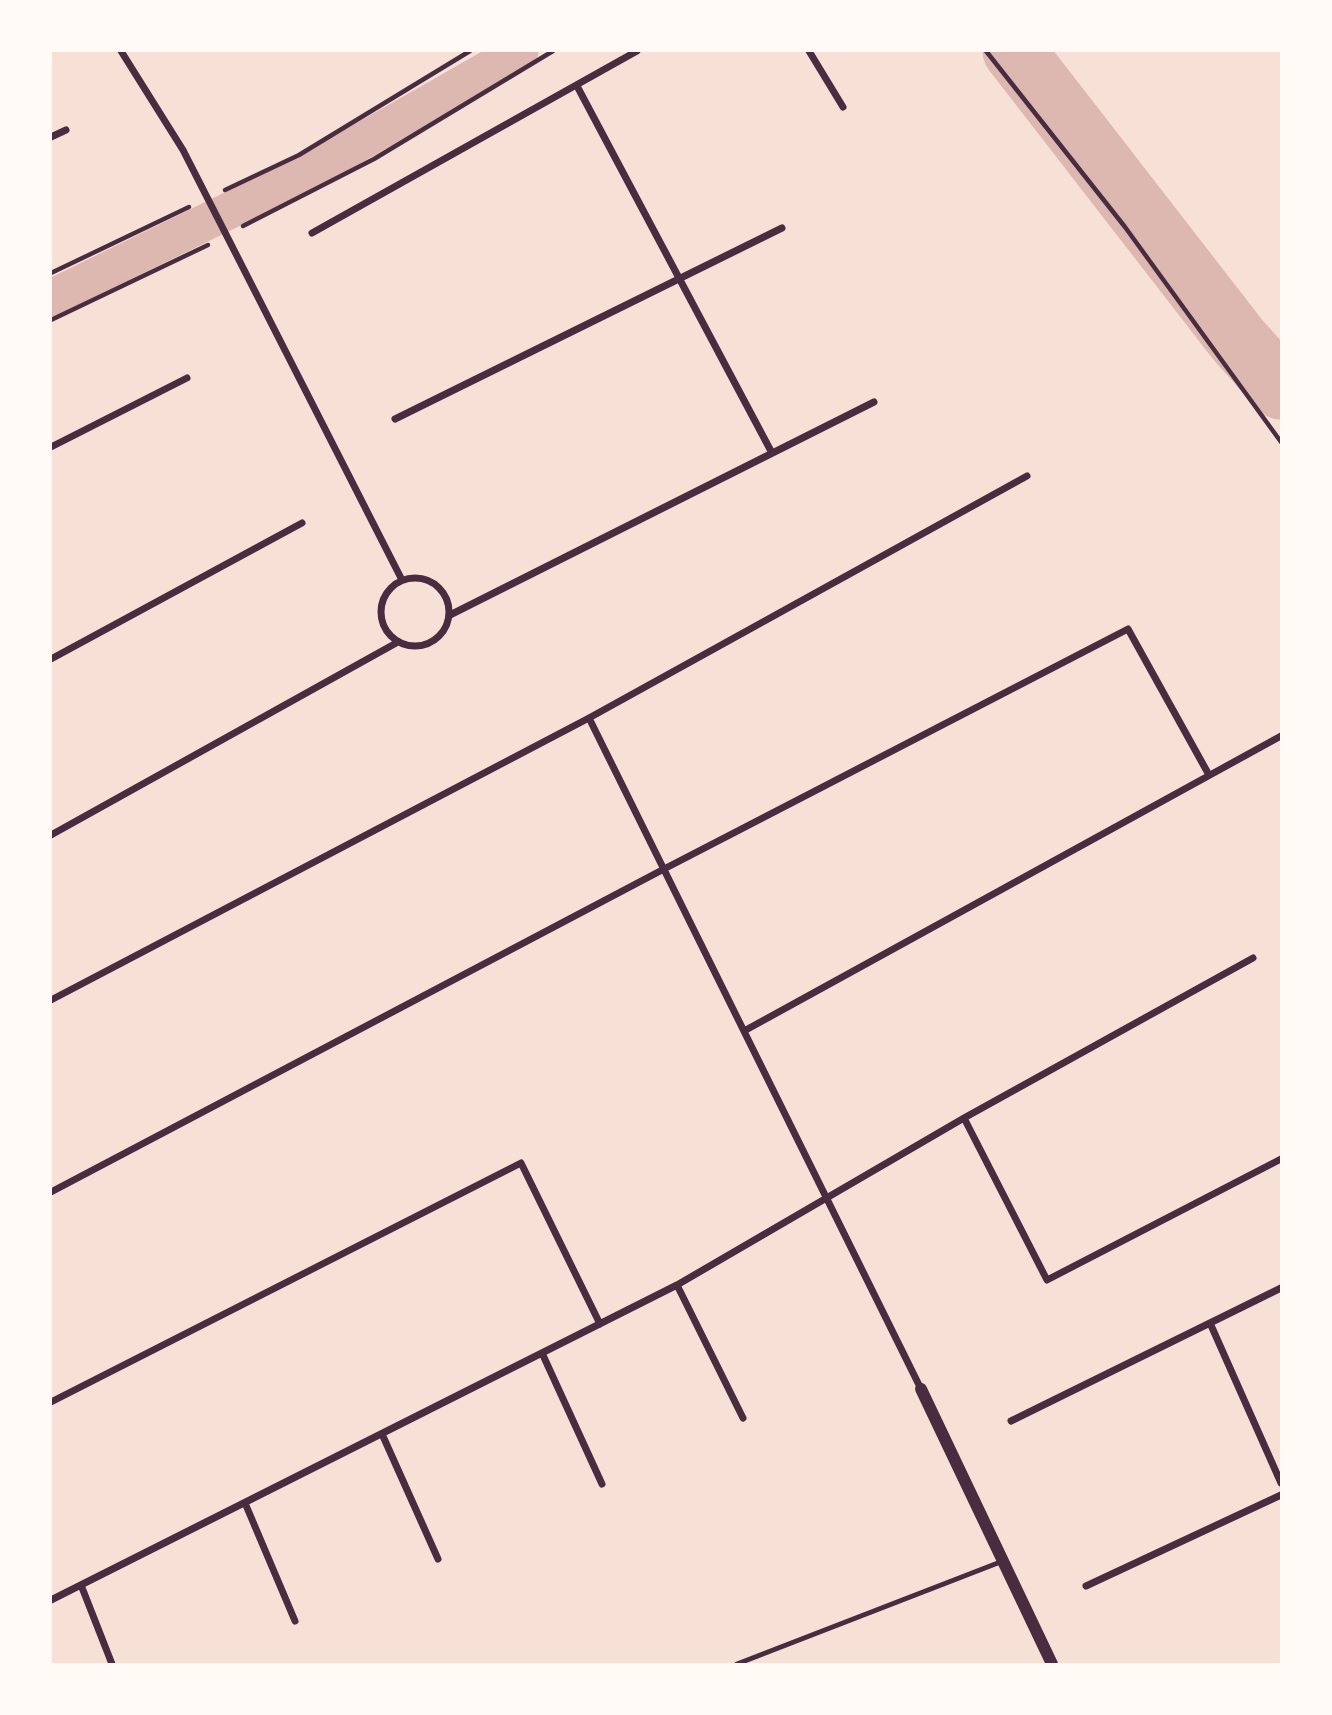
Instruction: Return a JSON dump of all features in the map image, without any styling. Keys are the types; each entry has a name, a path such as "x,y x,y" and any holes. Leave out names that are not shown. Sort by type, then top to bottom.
{"street":[{"path":"121,51 183,149 402,580"},
{"path":"312,233 637,51"},
{"path":"809,51 843,107"},
{"path":"577,86 772,453"},
{"path":"51,137 66,130"},
{"path":"396,419 782,228"},
{"path":"51,447 187,378"},
{"path":"450,615 874,402"},
{"path":"51,1000 589,718 1027,476"},
{"path":"51,660 302,523"},
{"path":"425,579 444,592 450,615 447,626 431,643 420,646 398,642 384,626 382,605 386,595 402,580 425,579"},
{"path":"51,1192 664,869 1128,629 1209,775"},
{"path":"51,835 398,642"},
{"path":"589,718 921,1390 1052,1664"},
{"path":"744,1031 1281,736"},
{"path":"51,1600 677,1285 964,1118 1253,958"},
{"path":"964,1118 1047,1280 1281,1159"},
{"path":"51,1402 521,1163 600,1324"},
{"path":"677,1285 743,1418"},
{"path":"1011,1421 1281,1288"},
{"path":"1210,1323 1281,1483"},
{"path":"542,1353 603,1484"},
{"path":"382,1434 438,1559"},
{"path":"1086,1586 1281,1495"},
{"path":"245,1503 295,1621"},
{"path":"81,1585 112,1664"}],"lane":[{"path":"737,1664 1003,1560"}],"path":[{"path":"224,190 299,155 470,51"},
{"path":"238,229 374,159 553,51"},
{"path":"986,51 1125,228 1281,442"},
{"path":"51,273 200,202"},
{"path":"51,320 214,241"}],"waterway":[{"path":"51,298 308,172 520,51"},
{"path":"1014,51 1238,340 1281,388"}]}
